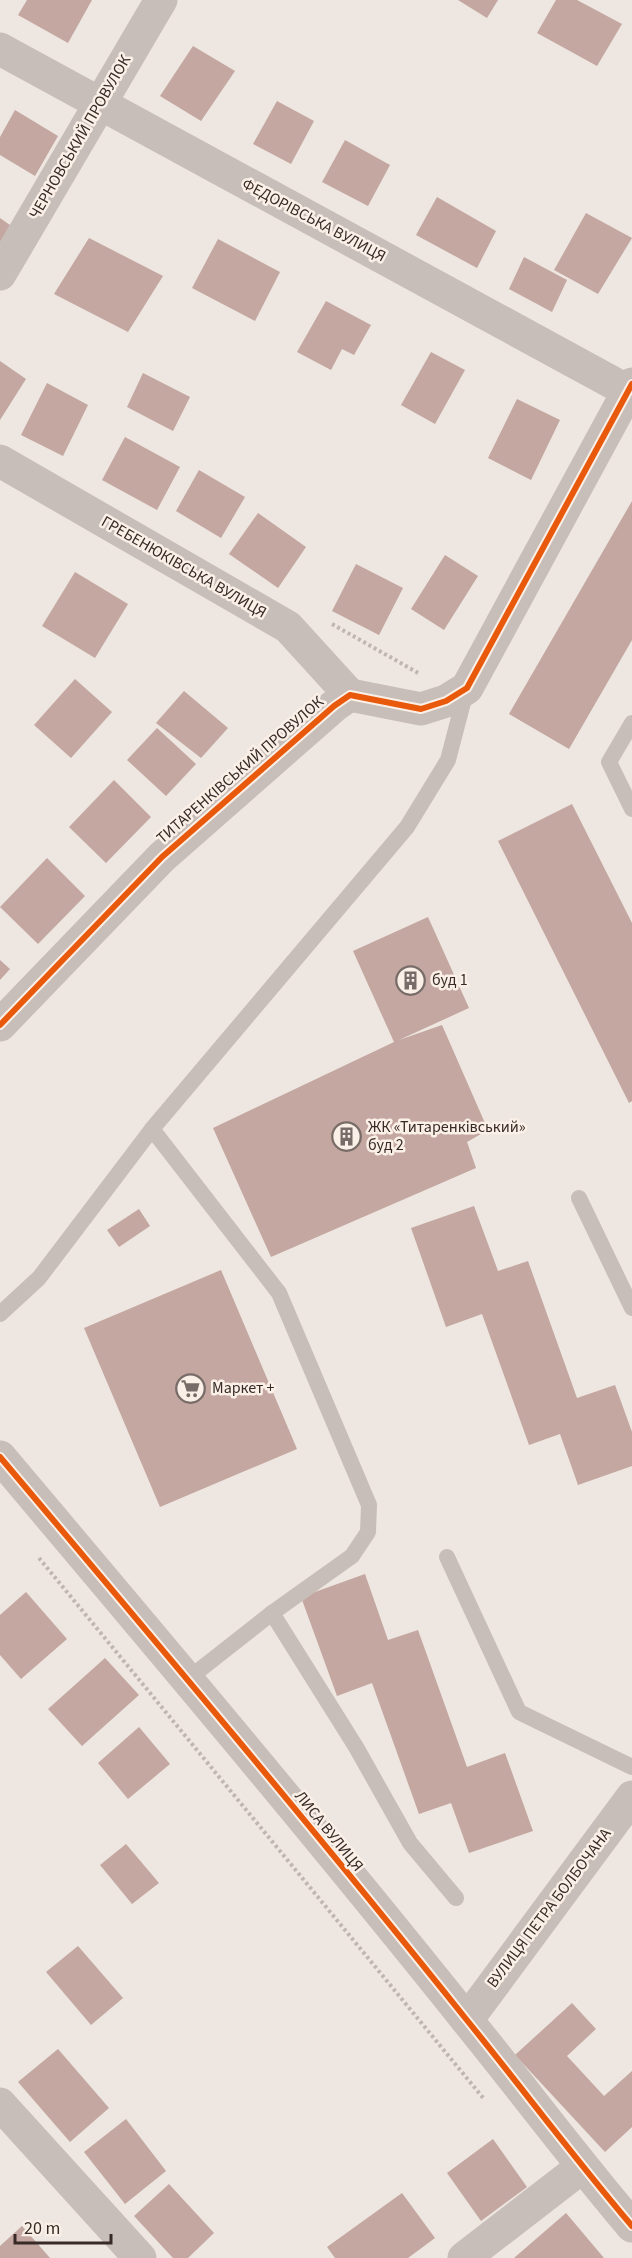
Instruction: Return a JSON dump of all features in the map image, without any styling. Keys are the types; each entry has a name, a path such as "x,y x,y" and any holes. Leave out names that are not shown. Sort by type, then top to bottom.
{"street":[{"name":"ЧЕРНОВСЬКИЙ ПРОВУЛОК","path":"0,274 161,0"},
{"name":"ФЕДОРІВСЬКА ВУЛИЦЯ","path":"0,49 100,105 630,387"},
{"path":"350,695 421,709 446,701 467,688 630,387"},
{"name":"ГРЕБЕНЮКІВСЬКА ВУЛИЦЯ","path":"0,461 288,627 350,695"},
{"name":"ТИТАРЕНКІВСЬКИЙ ПРОВУЛОК","path":"0,1025 162,857 334,706 350,695"},
{"name":"ЛИСА ВУЛИЦЯ","path":"0,1457 188,1678 632,2226"},
{"name":"ВУЛИЦЯ ПЕТРА БОЛБОЧАНА","path":"467,2020 632,1797"},
{"path":"0,2104 140,2258"},
{"path":"464,2258 582,2167"}],"lane":[{"path":"0,1314 39,1278 152,1129 407,827 448,760 467,688"},
{"path":"632,723 609,762 632,808"},
{"path":"152,1129 279,1293 369,1505 368,1532 352,1556 272,1612 188,1678"},
{"path":"579,1198 632,1308"},
{"path":"447,1557 519,1712 632,1767"},
{"path":"272,1612 356,1747 410,1843 456,1898"}],"path":[{"path":"38,1557 488,2103"}],"building":[{"path":"27,0 92,0 68,43 18,15"},
{"path":"458,0 498,0 487,18"},
{"path":"556,0 577,0 622,24 597,66 537,33"},
{"path":"193,46 235,71 201,121 160,96"},
{"path":"277,101 314,121 291,164 253,144"},
{"path":"15,110 58,136 35,176 0,155 0,137"},
{"path":"345,140 390,165 368,206 322,182"},
{"path":"437,197 496,231 477,268 416,235"},
{"path":"586,213 632,238 598,294 554,270"},
{"path":"0,218 10,225 0,243"},
{"path":"89,238 163,276 128,332 54,294"},
{"path":"218,239 280,272 255,321 192,288"},
{"path":"524,257 567,280 552,312 509,289"},
{"path":"326,301 371,325 354,355 342,349 331,370 297,352"},
{"path":"431,352 465,370 435,424 401,405"},
{"path":"0,361 26,379 0,420"},
{"path":"143,373 190,397 173,431 127,407"},
{"path":"47,383 88,405 63,456 21,435"},
{"path":"517,399 560,420 531,480 488,458"},
{"path":"125,437 180,467 157,510 102,480"},
{"path":"199,470 245,497 221,538 176,511"},
{"path":"632,501 632,640 569,749 509,714"},
{"path":"258,513 306,547 278,588 229,554"},
{"path":"445,555 478,576 444,630 411,609"},
{"path":"356,564 403,588 379,635 332,611"},
{"path":"75,572 128,604 95,658 42,626"},
{"path":"75,679 112,712 71,758 34,725"},
{"path":"184,691 228,728 201,758 156,723"},
{"path":"157,728 196,764 166,796 127,760"},
{"path":"114,780 151,817 106,863 69,827"},
{"path":"572,804 632,923 632,1101 629,1103 498,841"},
{"path":"47,858 85,896 38,944 0,907"},
{"name":"ЖК «Титаренківський» буд 2","path":"428,917 469,1008 399,1040 442,1025 488,1130 467,1142 476,1168 271,1257 213,1128 394,1042 353,951"},
{"path":"0,960 10,969 0,980"},
{"path":"474,1206 498,1271 528,1261 577,1398 615,1385 632,1432 632,1466 578,1485 560,1434 529,1445 482,1314 446,1327 411,1228"},
{"path":"139,1209 150,1226 119,1247 107,1230"},
{"name":"Маркет +","path":"221,1270 297,1449 160,1507 84,1328"},
{"path":"365,1574 388,1640 418,1630 467,1767 505,1753 533,1831 469,1853 451,1803 419,1814 372,1683 337,1696 301,1597"},
{"path":"26,1592 67,1639 21,1679 0,1655 0,1615"},
{"path":"105,1658 139,1695 82,1746 48,1709"},
{"path":"139,1727 170,1764 128,1799 98,1763"},
{"path":"126,1844 159,1883 132,1904 100,1865"},
{"path":"78,1946 123,1998 91,2025 46,1972"},
{"path":"572,2003 596,2029 567,2056 604,2096 632,2071 632,2127 605,2152 515,2055"},
{"path":"58,2049 109,2108 70,2142 18,2082"},
{"path":"126,2119 166,2171 125,2204 84,2152"},
{"path":"493,2139 527,2187 481,2221 447,2173"},
{"path":"169,2184 214,2233 188,2258 173,2258 134,2216"},
{"path":"402,2193 435,2238 408,2258 335,2258 327,2247"},
{"path":"566,2213 604,2258 514,2258"},
{"path":"22,2226 50,2258 0,2258 0,2246"}],"cycle path":[{"path":"0,1025 162,857 334,706 350,695 421,709 446,701 467,688 632,384"},
{"path":"0,1457 351,1877 632,2226"}],"place":[{"name":"буд 1","path":"411,980"},
{"name":"ЖК «Титаренківський» буд 2","path":"347,1136"},
{"name":"Маркет +","path":"191,1388"}]}
